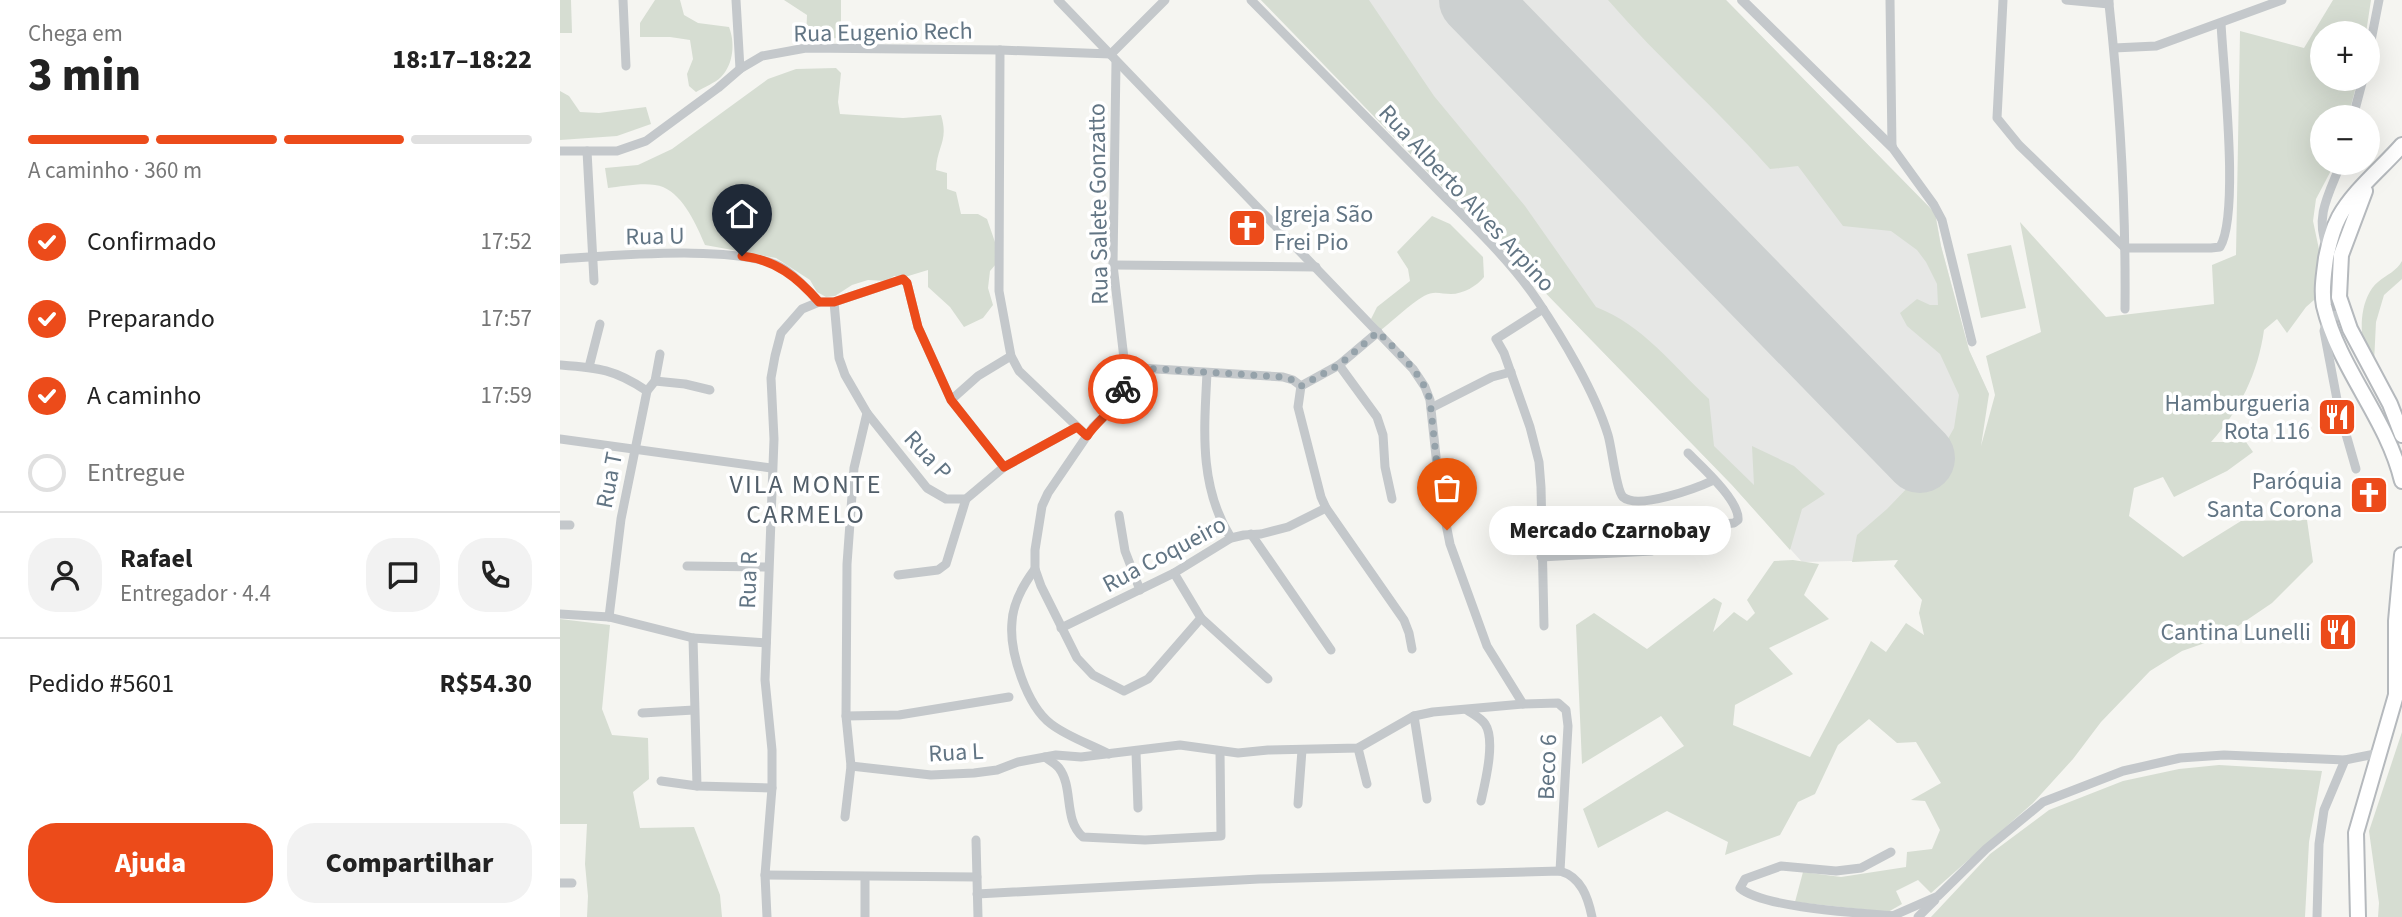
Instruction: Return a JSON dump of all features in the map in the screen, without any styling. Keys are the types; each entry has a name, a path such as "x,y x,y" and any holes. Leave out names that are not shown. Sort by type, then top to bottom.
{"main road":[{"path":"2401,471 2379,419 2353,376 2328,317 2324,305 2323,280 2328,250 2340,216 2371,177 2402,145"},
{"path":"2371,177 2348,232 2341,263 2339,297 2344,314 2401,431"},
{"path":"2358,917 2356,833 2396,695 2402,555"},
{"path":"2396,649 2402,627"}],"street":[{"path":"623,0 626,66"},
{"path":"736,0 740,69"},
{"path":"1058,0 1378,332 1413,369 1425,387 1431,408 1440,494 1450,544 1487,646 1523,704"},
{"path":"1113,58 1165,0"},
{"name":"Rua Alberto Alves Arpino","path":"1251,0 1527,285 1543,309 1603,420 1614,457 1620,492 1632,502 1689,491 1714,480"},
{"path":"1742,0 1892,147 1934,205 1942,220 1972,342"},
{"path":"1890,0 1892,147"},
{"path":"2003,0 1997,118 2019,145 2125,248 2211,248 2220,247 2225,239 2229,168 2221,23"},
{"path":"2066,0 2109,2 2125,248 2125,309"},
{"path":"2114,48 2156,46 2282,0"},
{"path":"2375,21 2379,0"},
{"name":"Rua Eugenio Rech","path":"560,151 617,151 646,141 740,69 762,57 806,48 1000,50 1113,58"},
{"path":"1000,50 999,291 1011,356 1018,371 1087,436"},
{"name":"Rua Salete Gonzatto","path":"1035,569 1042,506 1087,436 1121,397 1125,384 1113,265 1113,58"},
{"path":"587,151 594,281"},
{"path":"2336,175 2322,210 2321,226 2328,250 2341,263"},
{"name":"Rua U","path":"560,259 688,254 756,258 783,268 803,284 819,302"},
{"path":"1113,265 1316,267"},
{"path":"819,302 834,302 903,279 907,283 918,327 951,400 1004,467"},
{"name":"Rua R","path":"767,917 765,875 772,788 772,750 765,680 774,439 771,378 781,333 797,313 819,302"},
{"path":"834,302 839,358 845,375 867,414 854,468 847,564 846,716 851,766 845,817"},
{"path":"1543,309 1496,339 1511,372 1539,462 1542,487 1544,626"},
{"path":"2344,314 2328,317 2324,331 2339,410 2356,469"},
{"path":"589,367 600,324"},
{"path":"1301,386 1339,365 1378,332"},
{"name":"Rua T","path":"609,617 621,519 647,391 655,381 660,354"},
{"path":"951,400 978,376 1011,356"},
{"path":"560,365 589,367 621,374 647,391"},
{"path":"1339,365 1377,417 1383,435 1385,467 1392,499"},
{"path":"1125,367 1283,377 1301,386"},
{"path":"1431,408 1492,377 1511,372"},
{"path":"1207,373 1205,463 1214,504 1231,538"},
{"path":"2334,382 2353,376"},
{"path":"655,381 710,390"},
{"path":"1301,386 1298,407 1326,508 1404,620 1412,649"},
{"name":"Rua P","path":"867,414 927,488 946,499 966,499 1004,467 1077,427"},
{"path":"560,439 771,468"},
{"path":"1688,453 1730,498 1739,516 1734,523 1713,525"},
{"path":"898,575 938,570 946,564 966,499"},
{"name":"Rua Coqueiro","path":"1061,628 1174,573 1231,538 1288,527 1326,508"},
{"path":"1119,515 1125,551 1140,590"},
{"path":"1251,534 1331,650"},
{"path":"1542,557 1652,551"},
{"path":"687,566 768,567"},
{"path":"1110,755 1069,736 1050,723 1028,695 1014,647 1011,624 1023,584 1035,569 1061,628 1085,669 1107,684 1124,691 1148,679 1202,618"},
{"path":"1174,573 1202,618 1268,679"},
{"path":"560,614 609,617 693,638 766,643"},
{"path":"693,638 697,786"},
{"path":"846,716 899,715 1009,697"},
{"name":"Beco 6","path":"1523,704 1558,703 1566,710 1569,726 1560,871"},
{"name":"Rua L","path":"851,766 931,775 974,774 1045,757 1110,755 1180,745 1220,751 1358,748 1414,716 1523,704"},
{"path":"642,713 694,710"},
{"path":"1467,710 1486,725 1489,733 1481,801"},
{"path":"1414,716 1427,799"},
{"path":"1358,748 1367,784"},
{"path":"1298,804 1302,750"},
{"path":"1045,757 1059,768 1065,782 1073,825 1083,837 1110,839 1221,836 1220,751"},
{"path":"1136,752 1138,808"},
{"path":"1918,917 1986,849 2043,802 2123,771 2180,758 2224,755 2345,760 2380,753"},
{"path":"2317,917 2319,844 2324,810 2345,760"},
{"path":"661,781 697,786 772,788"},
{"path":"976,840 978,917"},
{"path":"1891,852 1861,868 1836,871 1781,866 1745,879 1740,888 1755,896 1791,905 1892,916 1938,896"},
{"path":"977,894 1259,879 1560,871 1572,874 1580,883 1592,917"},
{"path":"765,875 977,877"},
{"path":"865,877 865,917"},
{"path":"560,883 572,883"}],"shaded area":[{"path":"560,0 571,0 572,33 560,33"},
{"path":"655,0 680,0 684,15 698,23 729,27 733,46 731,59 719,79 696,92 689,86 687,74 693,59 690,40 640,37 640,23"},
{"path":"784,0 841,0 841,38 806,39 807,15"},
{"path":"1261,0 1726,0 1935,213 1941,246 1969,350 1989,394 1899,560 1802,562 1732,485"},
{"path":"1261,0 1369,0 1434,96 1525,206 1596,307 1643,335 1709,399 1714,446 1754,485 1752,446 1794,466 1825,494 1802,509 1790,550 1732,485"},
{"path":"1608,0 1726,0 1935,213 1941,246 1969,350 1989,394 1981,446 1995,395 1986,356 2041,332 2020,222 2106,317 2214,304 2212,265 2236,255 2240,31 2304,48 2310,38 2310,91 2355,91 2351,105 2310,105 2310,175 2329,175 2316,199 2313,221 2320,254 2316,268 2314,300 2287,333 2277,319 2264,330 2257,361 2246,390 2231,417 2211,442 2246,442 2253,452 2227,471 2174,497 2163,477 2134,488 2129,516 2183,557 2241,521 2307,520 2313,562 2272,603 2222,637 2182,651 2150,671 2101,722 2073,759 2033,803 1931,893 1918,880 1896,891 1902,904 1888,912 1795,902 1803,872 1841,877 1906,867 1907,852 1932,849 1940,830 1925,801 1911,800 1941,783 1916,742 1897,743 1869,719 1838,745 1815,794 1798,802 1780,835 1725,855 1728,842 1667,811 1598,848 1583,809 1684,746 1661,716 1582,764 1576,625 1594,613 1647,649 1714,598 1722,603 1713,632 1734,612 1747,621 1755,613 1747,600 1774,561 1793,560 1819,564 1804,595 1829,619 1769,648 1793,674 1735,705 1733,725 1810,757 1871,641 1886,652 1906,623 1924,635 1919,613 1922,600 1894,566 1898,560 1852,562 1857,535 1887,509 1939,455 1954,428 1959,395 1940,354 1907,326 1900,313 1917,299 1930,305 1938,305 1937,284 1917,250 1891,231 1843,226 1798,166 1770,169"},
{"path":"2333,0 2371,0 2368,21 2320,21"},
{"path":"836,68 841,73 838,102 840,114 903,118 941,115 944,131 936,170 947,173 947,189 956,192 961,214 978,214 987,219 996,245 996,264 990,271 988,288 993,305 983,318 964,327 950,307 928,287 928,270 905,277 894,276 887,281 868,280 852,285 835,296 826,297 817,292 810,280 776,258 705,245 683,204 671,191 663,187 644,184 608,188 605,168 638,165 672,149 768,79 796,69"},
{"path":"560,91 569,96 580,112 599,113 646,107 651,124 617,136 560,140"},
{"path":"1432,216 1450,224 1483,257 1484,277 1460,293 1434,293 1424,296 1381,330 1371,319 1377,307 1410,281 1408,269 1397,252"},
{"path":"2011,245 2026,308 1981,318 1967,254"},
{"path":"2402,261 2402,279 2384,295 2376,322 2374,363 2366,349 2362,332 2365,304 2372,288"},
{"path":"560,619 610,625 602,709 612,735 648,738 649,779 633,792 640,828 694,827 720,895 722,917 587,917 587,824 560,824"},
{"path":"2402,732 2402,917 2378,917 2379,903 2369,831"},
{"path":"2219,765 2322,771 2309,842 2305,917 1931,917 1990,854 2049,810 2123,781 2179,769"}],"runway":[{"path":"1474,0 1920,458"}],"way so far":[{"path":"1123,389 1125,367 1283,377 1301,386 1339,365 1378,332 1413,369 1430,400 1440,494 1447,530"}],"place":[{"name":"Igreja São Frei Pio","path":"1247,228"},
{"name":"Hamburgueria Rota 116","path":"2337,417"},
{"name":"Paróquia Santa Corona","path":"2369,495"},
{"name":"Mercado Czarnobay","path":"1447,530"},
{"name":"Cantina Lunelli","path":"2338,632"}],"district":[{"name":"VILA MONTE CARMELO","path":"806,499"}],"route":[{"path":"742,256 783,268 803,284 819,302 834,302 903,279 907,283 918,327 951,400 1004,467 1077,427 1087,436 1114,407 1123,389"}]}
